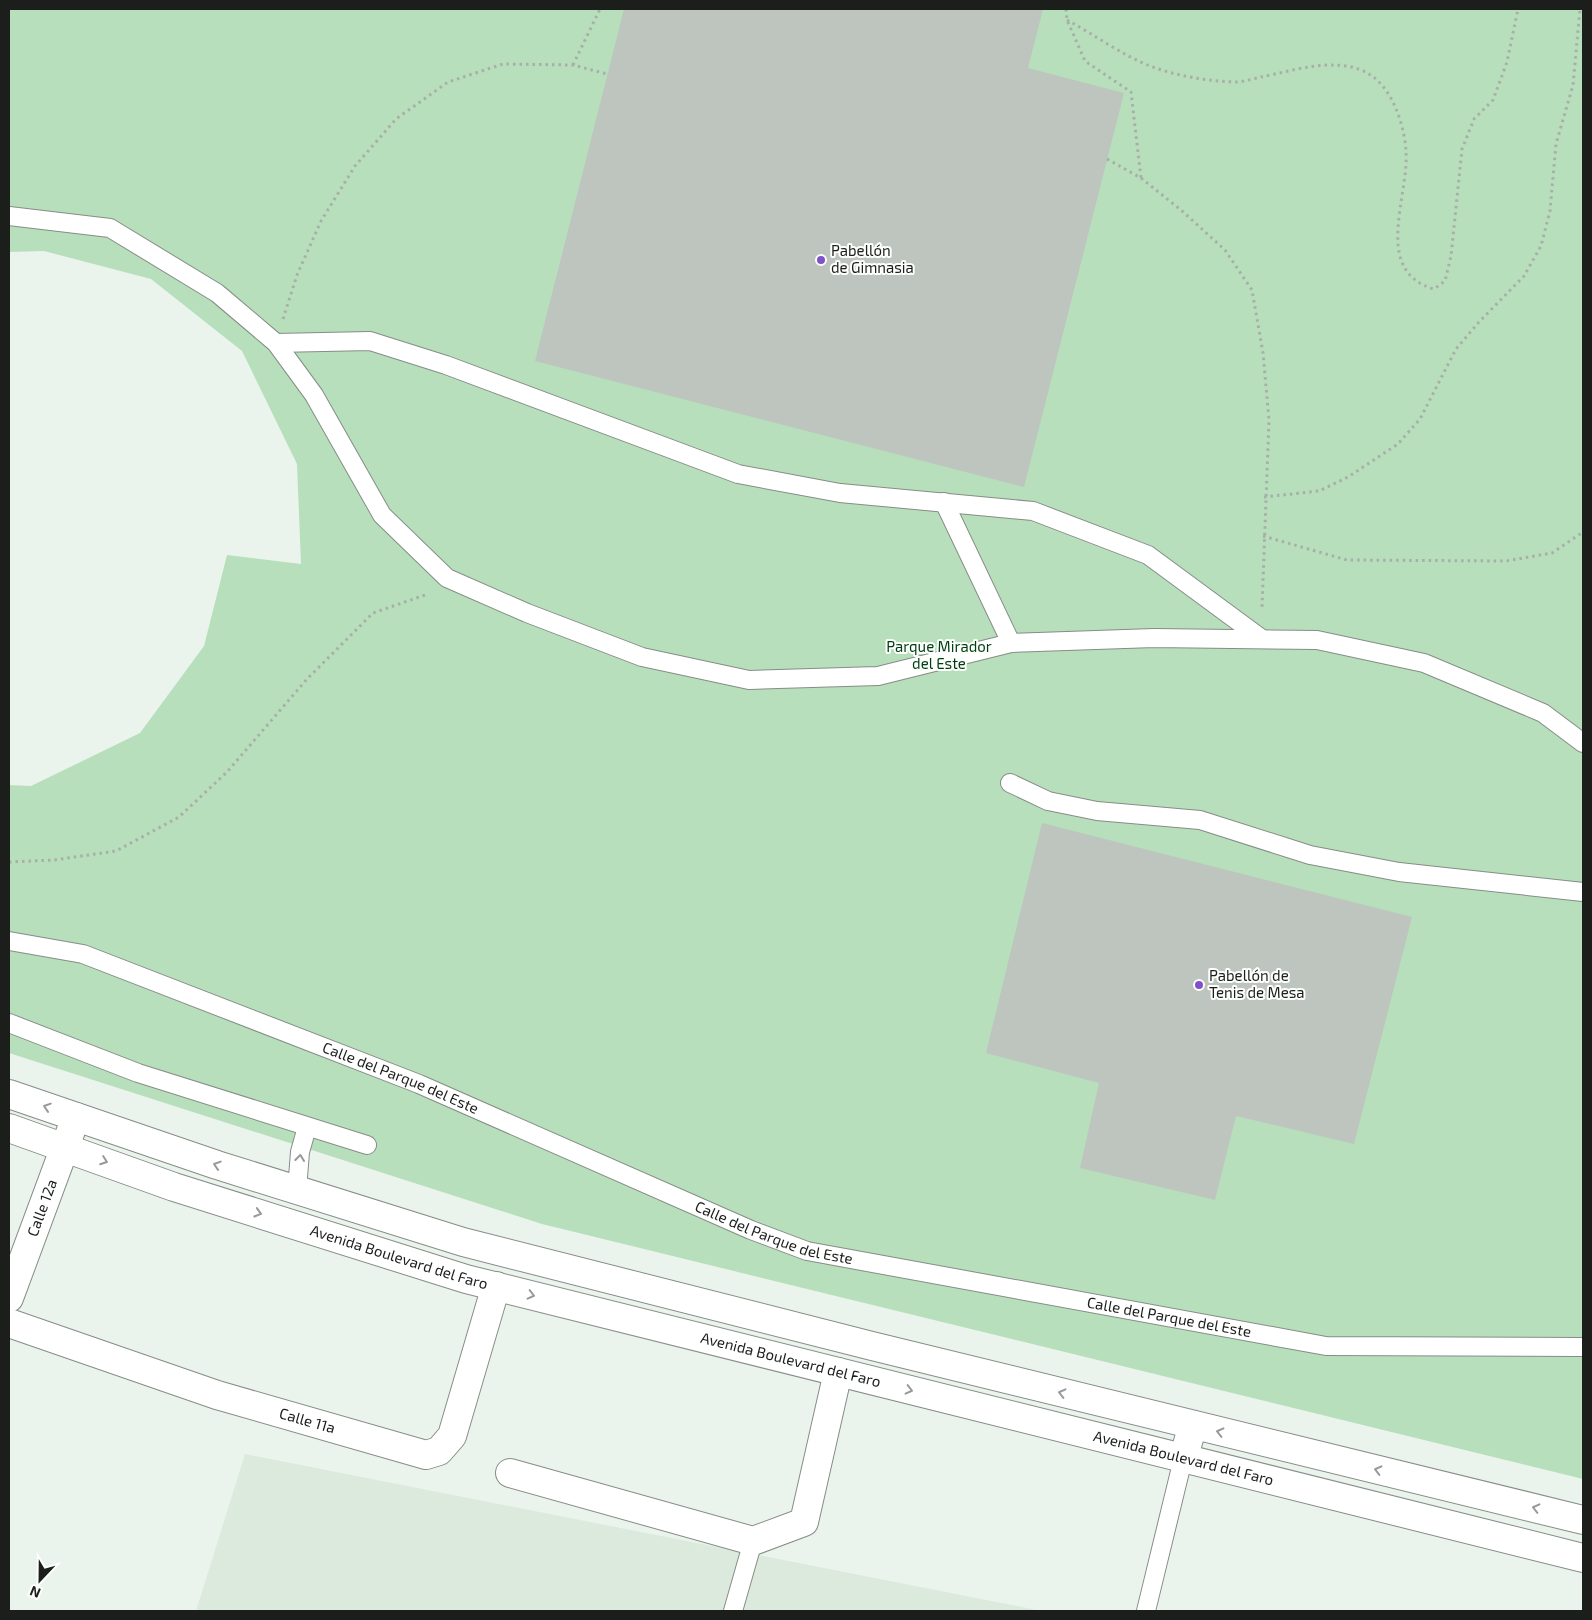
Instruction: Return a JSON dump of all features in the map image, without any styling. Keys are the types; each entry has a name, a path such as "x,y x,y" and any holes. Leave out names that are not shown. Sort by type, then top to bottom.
{"street":[{"path":"9,1094 297,1190 472,1245 1583,1520"},
{"name":"Calle 12a","path":"9,1298 76,1117"},
{"name":"Avenida Boulevard del Faro","path":"9,1128 174,1187 496,1286 1583,1558"},
{"name":"Calle 11a","path":"9,1323 217,1395 426,1455 439,1451 452,1436 496,1286"},
{"path":"510,1473 753,1541 804,1522 838,1372"},
{"path":"1183,1459 1193,1425"}],"lane":[{"path":"9,216 110,228 216,293 276,343 314,395 382,515 447,578 527,613 642,657 749,680 878,676 1012,643 1154,638 1317,640 1424,663 1543,713 1583,744"},
{"path":"276,343 370,341 446,365 738,474 840,493 1033,511 1148,555 1262,639"},
{"path":"944,502 1012,643"},
{"path":"1010,783 1048,801 1097,810 1200,820 1310,855 1399,872 1583,892"},
{"name":"Calle del Parque del Este","path":"9,941 83,954 410,1080 751,1230 807,1251 1326,1346 1583,1347"},
{"path":"9,1023 138,1073 367,1145"},
{"path":"297,1190 300,1152 307,1127"},
{"path":"1146,1611 1183,1459"},
{"path":"733,1611 753,1541"}],"path":[{"path":"574,64 600,9"},
{"path":"1066,9 1067,20 1085,61 1131,92 1141,178"},
{"path":"1067,20 1149,66 1187,77 1237,82 1333,64 1360,70 1380,83 1402,122 1406,154 1397,240 1401,262 1418,285 1434,289 1445,281 1452,256 1462,149 1474,120 1493,100 1507,62 1518,9"},
{"path":"1264,497 1319,491 1348,477 1398,444 1420,419 1456,349 1478,322 1524,276 1540,246 1550,211 1556,144 1572,85 1580,9"},
{"path":"276,343 297,275 321,221 356,166 396,119 448,82 503,64 574,64 608,74"},
{"path":"1107,158 1141,178 1181,210 1225,250 1252,290 1263,353 1268,420 1264,497 1262,639"},
{"path":"1263,536 1347,560 1506,561 1552,553 1583,532"},
{"path":"9,862 54,860 116,851 179,817 227,772 307,679 373,613 459,583"}],"shaded area":[{"path":"245,1454 1037,1610 196,1611"}],"green space":[{"name":"Parque Mirador del Este","path":"9,9 1583,9 1583,1479 542,1224 9,1053 9,785 31,786 140,733 204,646 227,555 301,564 297,464 242,351 151,279 44,251 9,252"}],"building":[{"name":"Pabellón de Gimnasia","path":"624,9 1043,9 1028,68 1124,93 1024,487 535,361"},
{"name":"Pabellón de Tenis de Mesa","path":"1042,823 1412,917 1354,1144 1236,1116 1215,1200 1080,1168 1099,1083 986,1053"}],"place":[{"name":"Pabellón de Gimnasia","path":"821,260"},
{"name":"Pabellón de Tenis de Mesa","path":"1199,985"}]}
